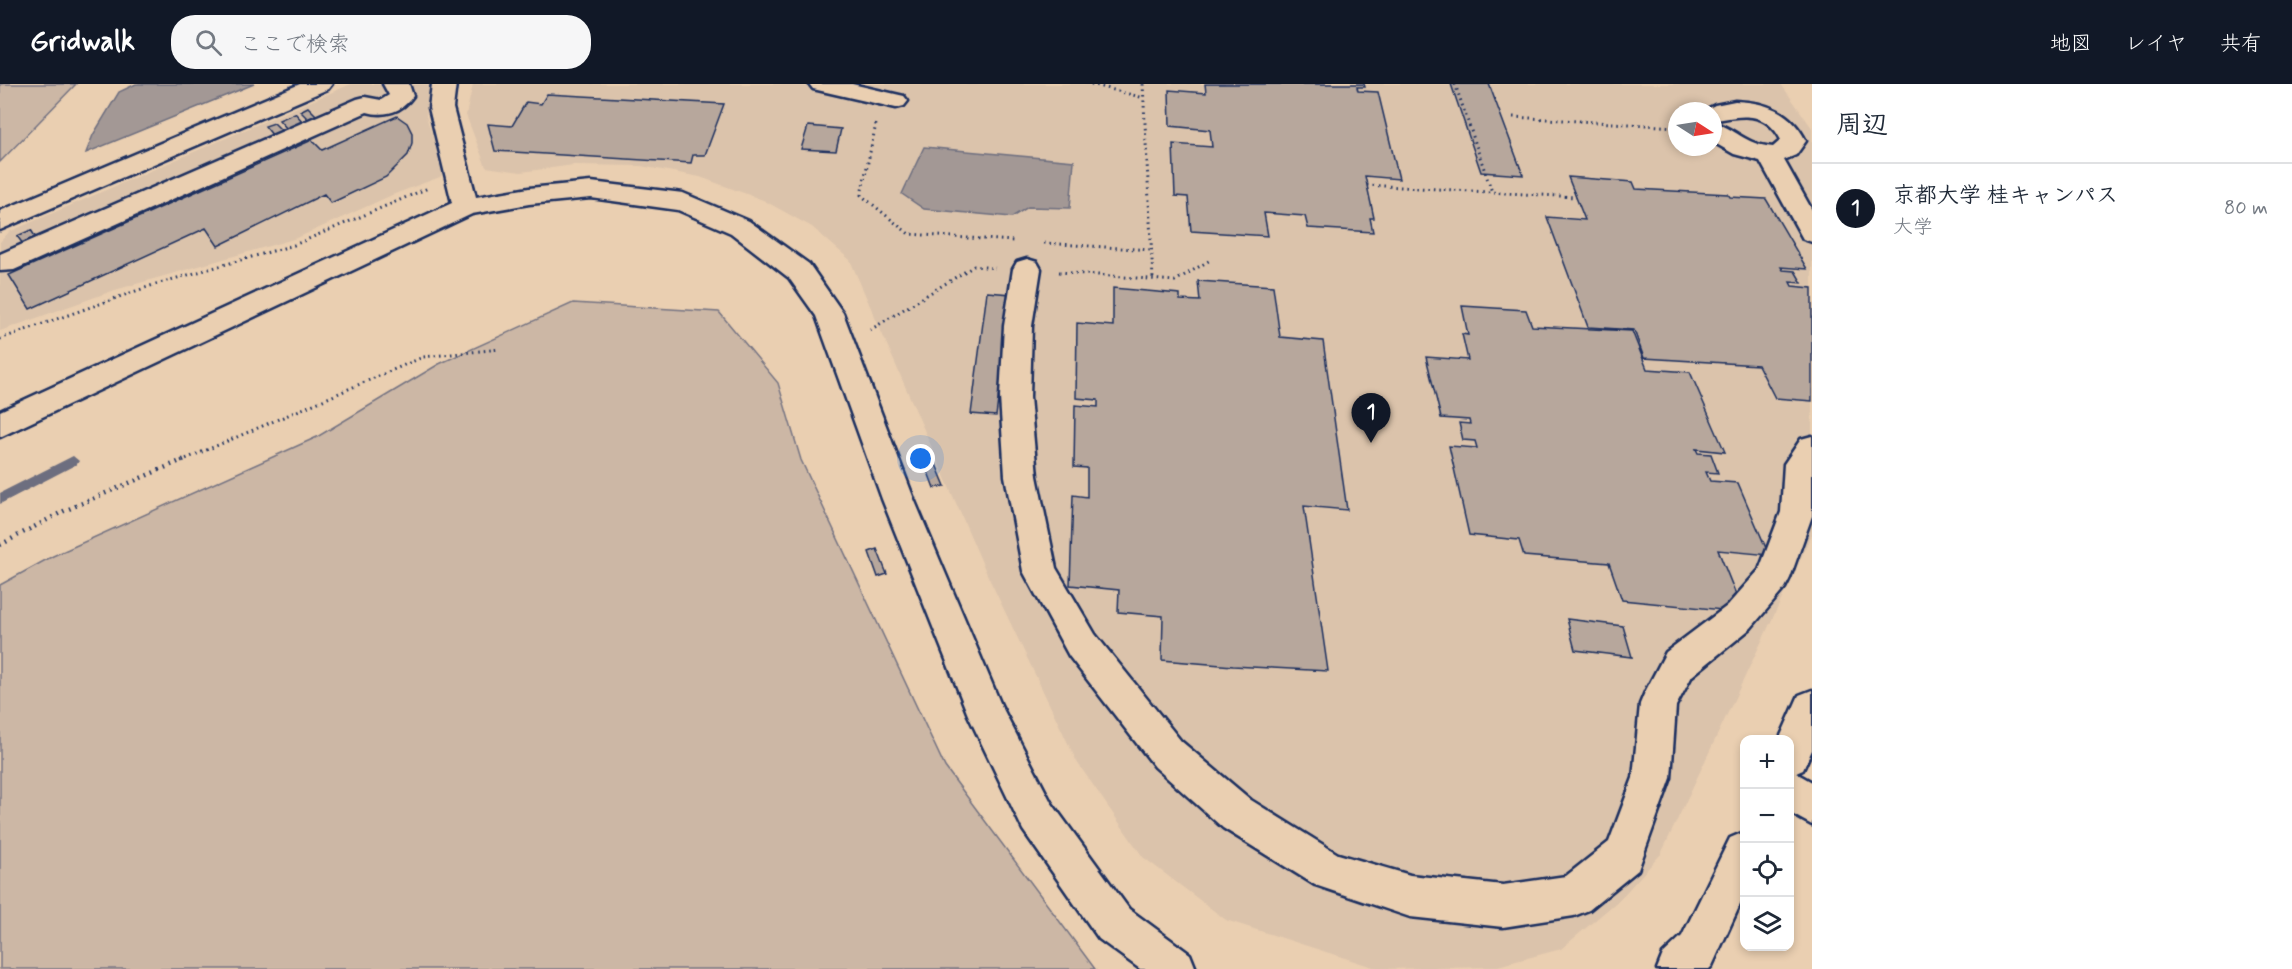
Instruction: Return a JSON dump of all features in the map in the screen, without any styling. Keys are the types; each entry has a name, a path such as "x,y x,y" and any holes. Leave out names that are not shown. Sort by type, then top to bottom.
{"street":[{"path":"0,221 320,84"},
{"path":"382,84 369,89 361,98 366,104 377,109 393,105 400,96 399,87 395,84"},
{"path":"444,84 441,108 466,207"},
{"path":"821,84 889,100"},
{"path":"1721,84 1724,110 1767,114 1802,133 1790,148 1781,153 1768,154 1735,146 1722,137"},
{"path":"4,263 366,104"},
{"path":"1768,154 1812,233"},
{"path":"0,425 466,207 529,196 591,190 683,202 740,227 799,271 829,314 898,499 987,716 1037,816 1114,924 1175,969"},
{"path":"1029,251 1018,326 1015,397 1021,476 1040,571 1082,645 1167,754 1237,814 1329,872 1410,896 1503,906 1574,895 1624,856 1652,778 1658,704 1679,664 1739,617 1773,578 1797,512 1800,464 1812,448"},
{"path":"1794,748 1812,707"},
{"path":"1794,793 1812,806"},
{"path":"1678,969 1697,951 1740,860"}],"path":[{"path":"1091,84 1144,98"},
{"path":"1143,84 1153,279"},
{"path":"1455,84 1492,192"},
{"path":"889,100 861,195 909,234 1029,251 1151,250"},
{"path":"1513,117 1668,126"},
{"path":"1367,185 1576,197"},
{"path":"0,339 156,284 294,245 429,188"},
{"path":"0,545 64,511 423,357 500,349"}],"shaded area":[{"path":"0,84 76,84 0,162"},
{"path":"136,84 254,84 86,153 93,135 119,92"},
{"path":"351,84 434,84 429,96 426,116 444,172 440,177 392,195 297,238 115,290 0,331 0,242 9,232"},
{"path":"473,84 1781,84 1812,128 1812,535 1661,854 1619,900 1561,949 1494,967 1379,969 1226,920 1143,857 1077,762 987,574 850,260 812,227 763,200 700,177 641,166 574,165 521,172 486,167 466,115"},
{"path":"924,147 1074,161 1070,208 1028,207 1012,217 924,209 902,194"},
{"path":"573,303 719,312 778,383 801,460 945,767 1095,969 0,969 0,585 53,556 317,437 439,364"}],"building":[{"path":"1205,84 1364,84 1365,87 1357,87 1358,91 1378,92 1399,179 1365,176 1374,218 1370,218 1373,232 1308,228 1305,216 1264,213 1268,236 1191,231 1188,197 1175,196 1173,144 1212,147 1210,130 1170,126 1169,90 1206,93"},
{"path":"1451,84 1489,84 1523,175 1481,172"},
{"path":"547,94 724,104 705,155 693,155 691,163 495,151 488,124 512,126 526,102 541,104"},
{"path":"308,107 318,117 309,120 300,111"},
{"path":"295,113 304,123 288,130 279,120"},
{"path":"397,116 407,123 412,133 408,155 386,177 331,203 324,194 218,246 206,228 30,309 9,275 312,140 322,150"},
{"path":"274,123 283,132 273,136 265,126"},
{"path":"808,126 841,129 836,151 801,149"},
{"path":"1568,177 1633,182 1636,189 1728,194 1730,197 1766,199 1807,269 1781,267 1783,270 1795,271 1802,283 1790,282 1792,286 1812,288 1812,401 1775,398 1758,365 1644,358 1634,330 1588,327 1547,217 1585,220"},
{"path":"31,230 36,238 23,244 17,236"},
{"path":"1198,281 1273,286 1280,337 1323,341 1347,510 1304,506 1328,671 1162,660 1163,616 1118,612 1119,590 1070,585 1073,495 1087,497 1087,468 1074,467 1075,405 1098,407 1098,400 1076,398 1077,323 1113,326 1113,288 1180,294 1180,300 1200,301"},
{"path":"987,292 1011,294 996,416 971,414"},
{"path":"1462,306 1526,310 1532,326 1632,331 1647,369 1690,372 1725,452 1696,449 1698,453 1711,454 1718,473 1706,472 1710,481 1738,483 1769,555 1718,550 1743,612 1622,600 1609,563 1524,556 1519,540 1469,535 1449,446 1477,448 1475,441 1463,440 1459,423 1470,424 1469,420 1441,418 1426,357 1468,360 1462,334 1468,335"},
{"path":"935,462 945,486 934,488 925,464"},
{"path":"877,549 887,574 878,577 869,552"},
{"path":"1567,619 1623,626 1632,657 1575,650"}],"waterway":[{"path":"0,499 73,461"}],"place":[{"name":"京都大学 桂キャンパス","path":"1371,443"}]}
